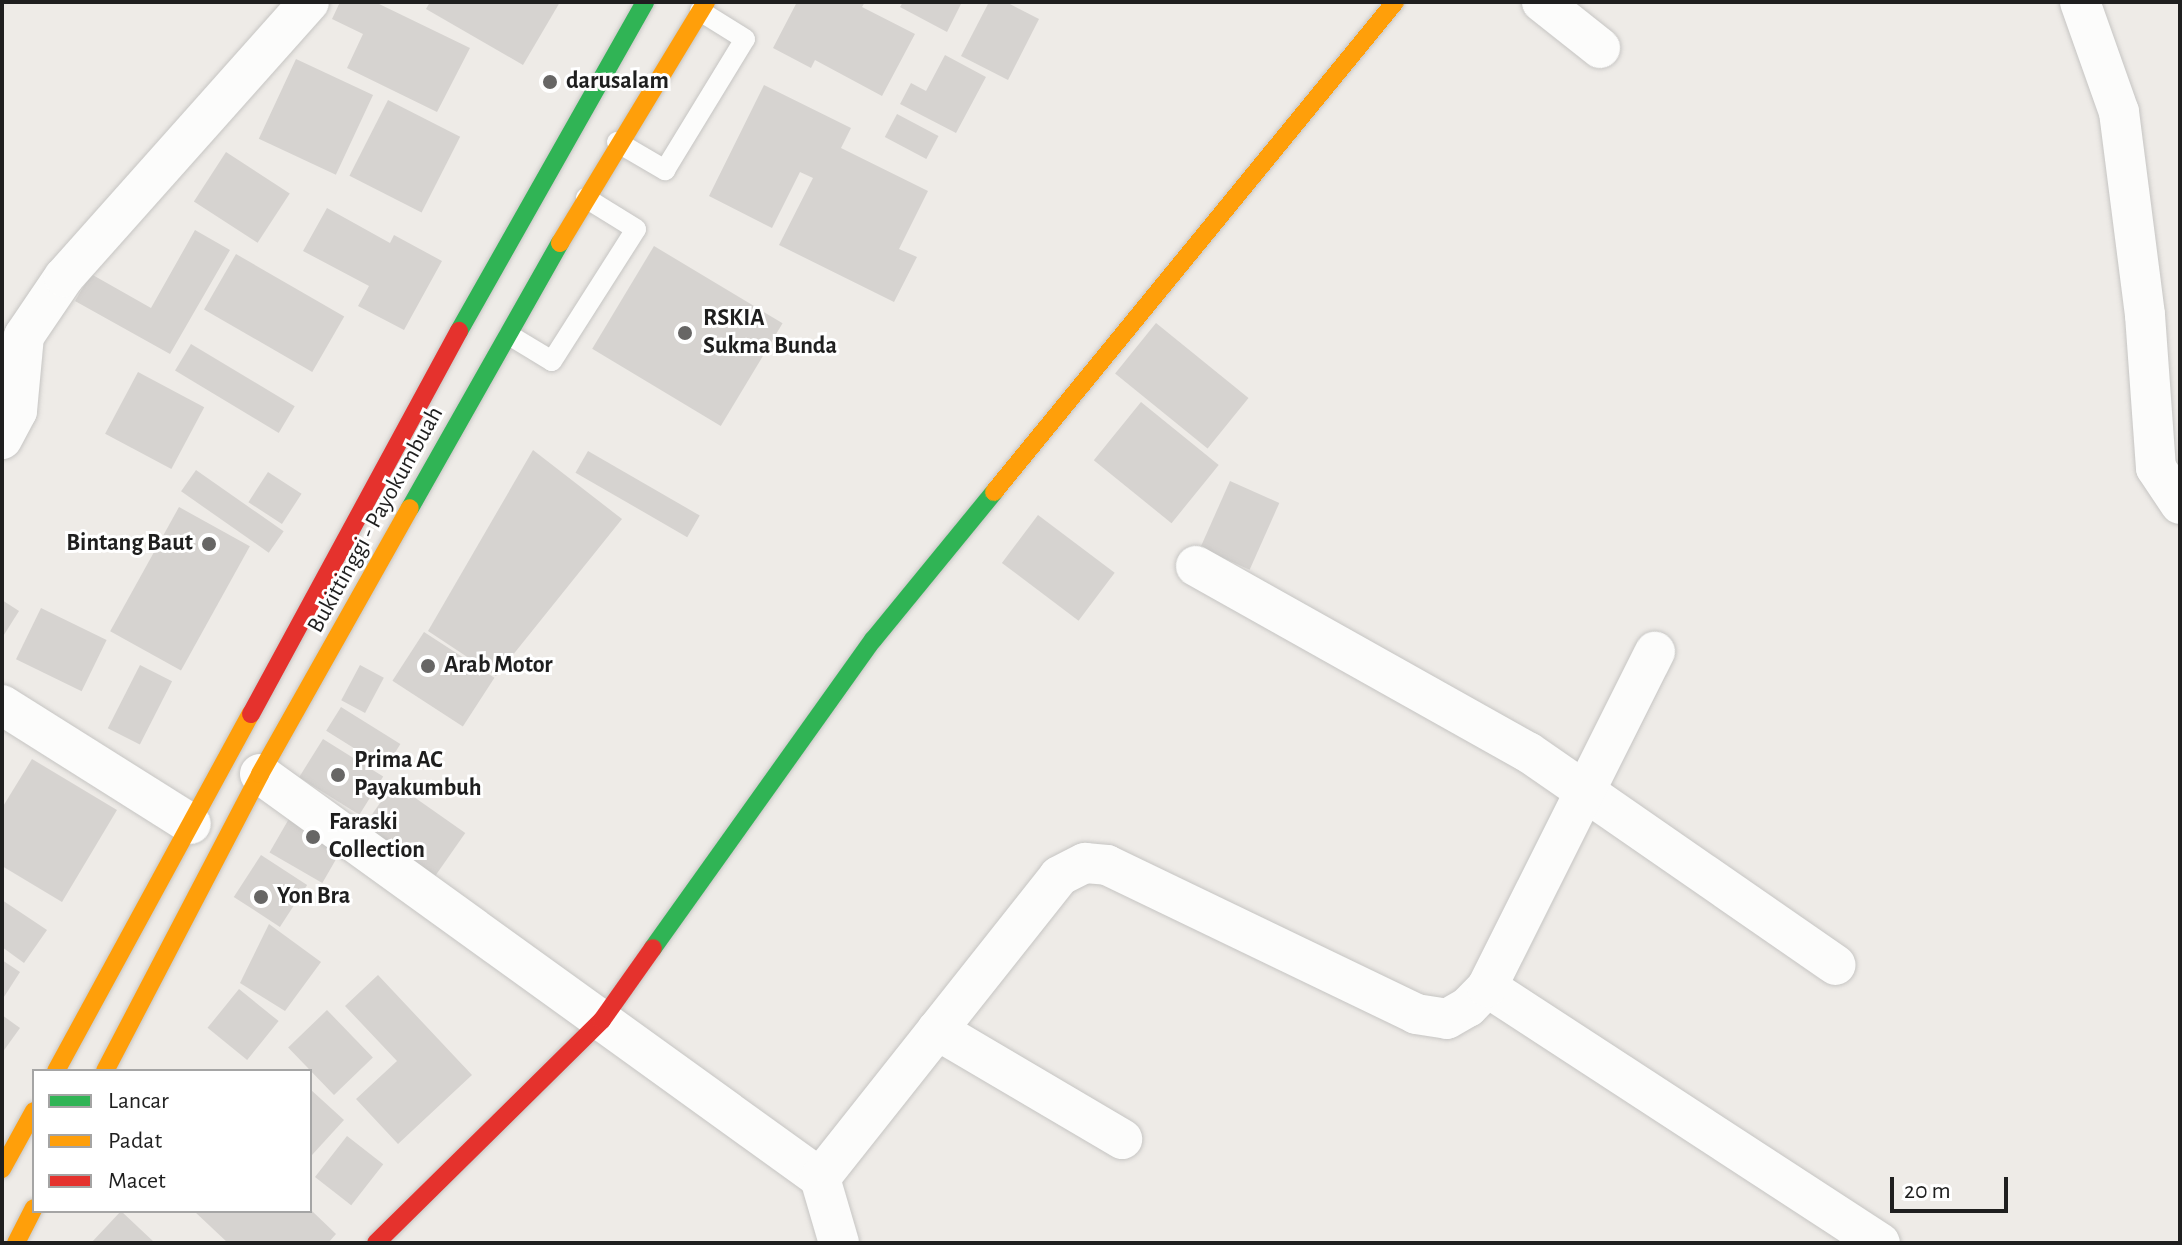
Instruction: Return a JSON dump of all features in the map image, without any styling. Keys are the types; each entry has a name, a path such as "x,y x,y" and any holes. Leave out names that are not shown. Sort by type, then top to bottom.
{"main road":[{"name":"Bukittinggi - Payokumbuah","path":"57,1069 607,60 645,2"},
{"path":"376,1243 602,1020 873,640 1395,2"},
{"name":"Bukittinggi - Payokumbuah","path":"106,1069 260,774 617,142 703,7"},
{"path":"366,502 402,523"},
{"path":"2,1169 32,1115"},
{"path":"16,1243 32,1212"}],"street":[{"path":"2,439 17,411 13,327 309,2"},
{"path":"1542,2 1600,48"},
{"path":"2080,2 2119,112 2145,315 2156,468 2160,482 2180,504"},
{"path":"1196,566 1400,675 1528,752 1583,794 1836,965"},
{"path":"820,1178 1059,876 1085,863 1107,865 1416,1014 1447,1019 1487,987 1655,652"},
{"path":"2,705 191,824"},
{"path":"260,774 820,1178 839,1243"},
{"path":"1487,987 1880,1243"},
{"path":"937,1030 1122,1139"}],"lane":[{"path":"617,142 665,170 745,39 703,7"},
{"path":"509,335 552,361 636,229 586,198"}],"building":[{"path":"340,2 375,2 470,48 437,112 347,68 363,34 332,19"},
{"path":"430,2 560,2 523,65 426,9"},
{"path":"797,2 865,2 862,7 915,34 882,96 815,60 811,68 773,48"},
{"path":"903,2 962,2 947,32 900,7"},
{"path":"989,2 1006,2 1039,19 1008,80 961,56"},
{"path":"945,55 986,77 956,133 900,104 911,83 926,91"},
{"path":"296,59 373,95 336,175 259,139"},
{"path":"764,85 851,128 841,148 928,191 899,249 917,257 894,302 779,245 813,178 800,172 772,228 709,196"},
{"path":"388,100 460,137 422,213 349,176"},
{"path":"897,114 938,136 926,159 885,137"},
{"path":"226,152 290,193 258,243 194,201"},
{"path":"327,208 390,243 394,235 442,261 404,330 358,306 369,286 303,251"},
{"path":"195,230 230,250 170,354 75,301 91,274 151,308"},
{"path":"654,246 783,323 721,426 592,349"},
{"path":"236,254 344,316 312,372 204,309"},
{"path":"1156,323 1248,398 1208,448 1115,374"},
{"path":"191,344 295,406 279,433 175,371"},
{"path":"138,372 204,407 171,469 105,434"},
{"path":"1141,402 1219,465 1172,523 1094,460"},
{"path":"533,450 622,519 496,676 428,631"},
{"path":"588,451 700,516 687,537 576,473"},
{"path":"196,470 284,531 269,553 181,491"},
{"path":"268,472 302,494 282,524 248,502"},
{"path":"1230,481 1279,503 1250,570 1200,548"},
{"path":"179,507 250,546 181,670 110,631"},
{"path":"1038,515 1115,573 1079,621 1002,563"},
{"path":"2,600 19,611 2,638"},
{"path":"41,608 107,640 82,691 16,659"},
{"path":"424,632 494,678 463,726 392,681"},
{"path":"140,665 172,681 140,745 108,728"},
{"path":"360,665 384,678 365,713 341,700"},
{"path":"341,707 400,744 386,768 326,731"},
{"path":"323,739 383,777 359,815 299,777"},
{"path":"32,759 117,810 62,902 2,866 2,808"},
{"path":"394,783 465,833 434,877 363,827"},
{"path":"294,810 347,840 322,883 270,852"},
{"path":"261,855 307,885 280,927 234,897"},
{"path":"2,900 47,930 24,963 2,947"},
{"path":"269,924 321,962 285,1011 240,983"},
{"path":"2,960 20,972 2,1000"},
{"path":"378,975 472,1075 398,1144 356,1099 397,1061 345,1006"},
{"path":"239,989 279,1021 247,1060 208,1028"},
{"path":"327,1010 373,1057 334,1095 288,1048"},
{"path":"2,1015 20,1028 2,1053"},
{"path":"312,1091 344,1120 312,1155"},
{"path":"347,1136 383,1164 351,1205 315,1177"},
{"path":"312,1211 336,1234 328,1243 228,1243 196,1213"},
{"path":"119,1213 123,1213 155,1243 91,1243"}],"traffic: fast":[{"path":"459,331 645,2"},
{"path":"410,508 560,243"},
{"path":"653,948 873,640 994,492"}],"traffic: slow":[{"path":"560,243 706,2"},
{"path":"994,492 1395,2"},
{"path":"106,1069 260,774 410,508"},
{"path":"57,1069 251,714"},
{"path":"2,1169 32,1115"},
{"path":"16,1243 32,1212"}],"traffic: jam":[{"path":"251,714 459,331"},
{"path":"376,1243 602,1020 653,948"}],"place":[{"name":"darusalam","path":"550,82"},
{"name":"RSKIA Sukma Bunda","path":"685,333"},
{"name":"Bintang Baut","path":"209,544"},
{"name":"Arab Motor","path":"428,666"},
{"name":"Prima AC Payakumbuh","path":"338,775"},
{"name":"Faraski Collection","path":"313,837"},
{"name":"Yon Bra","path":"261,897"}]}
